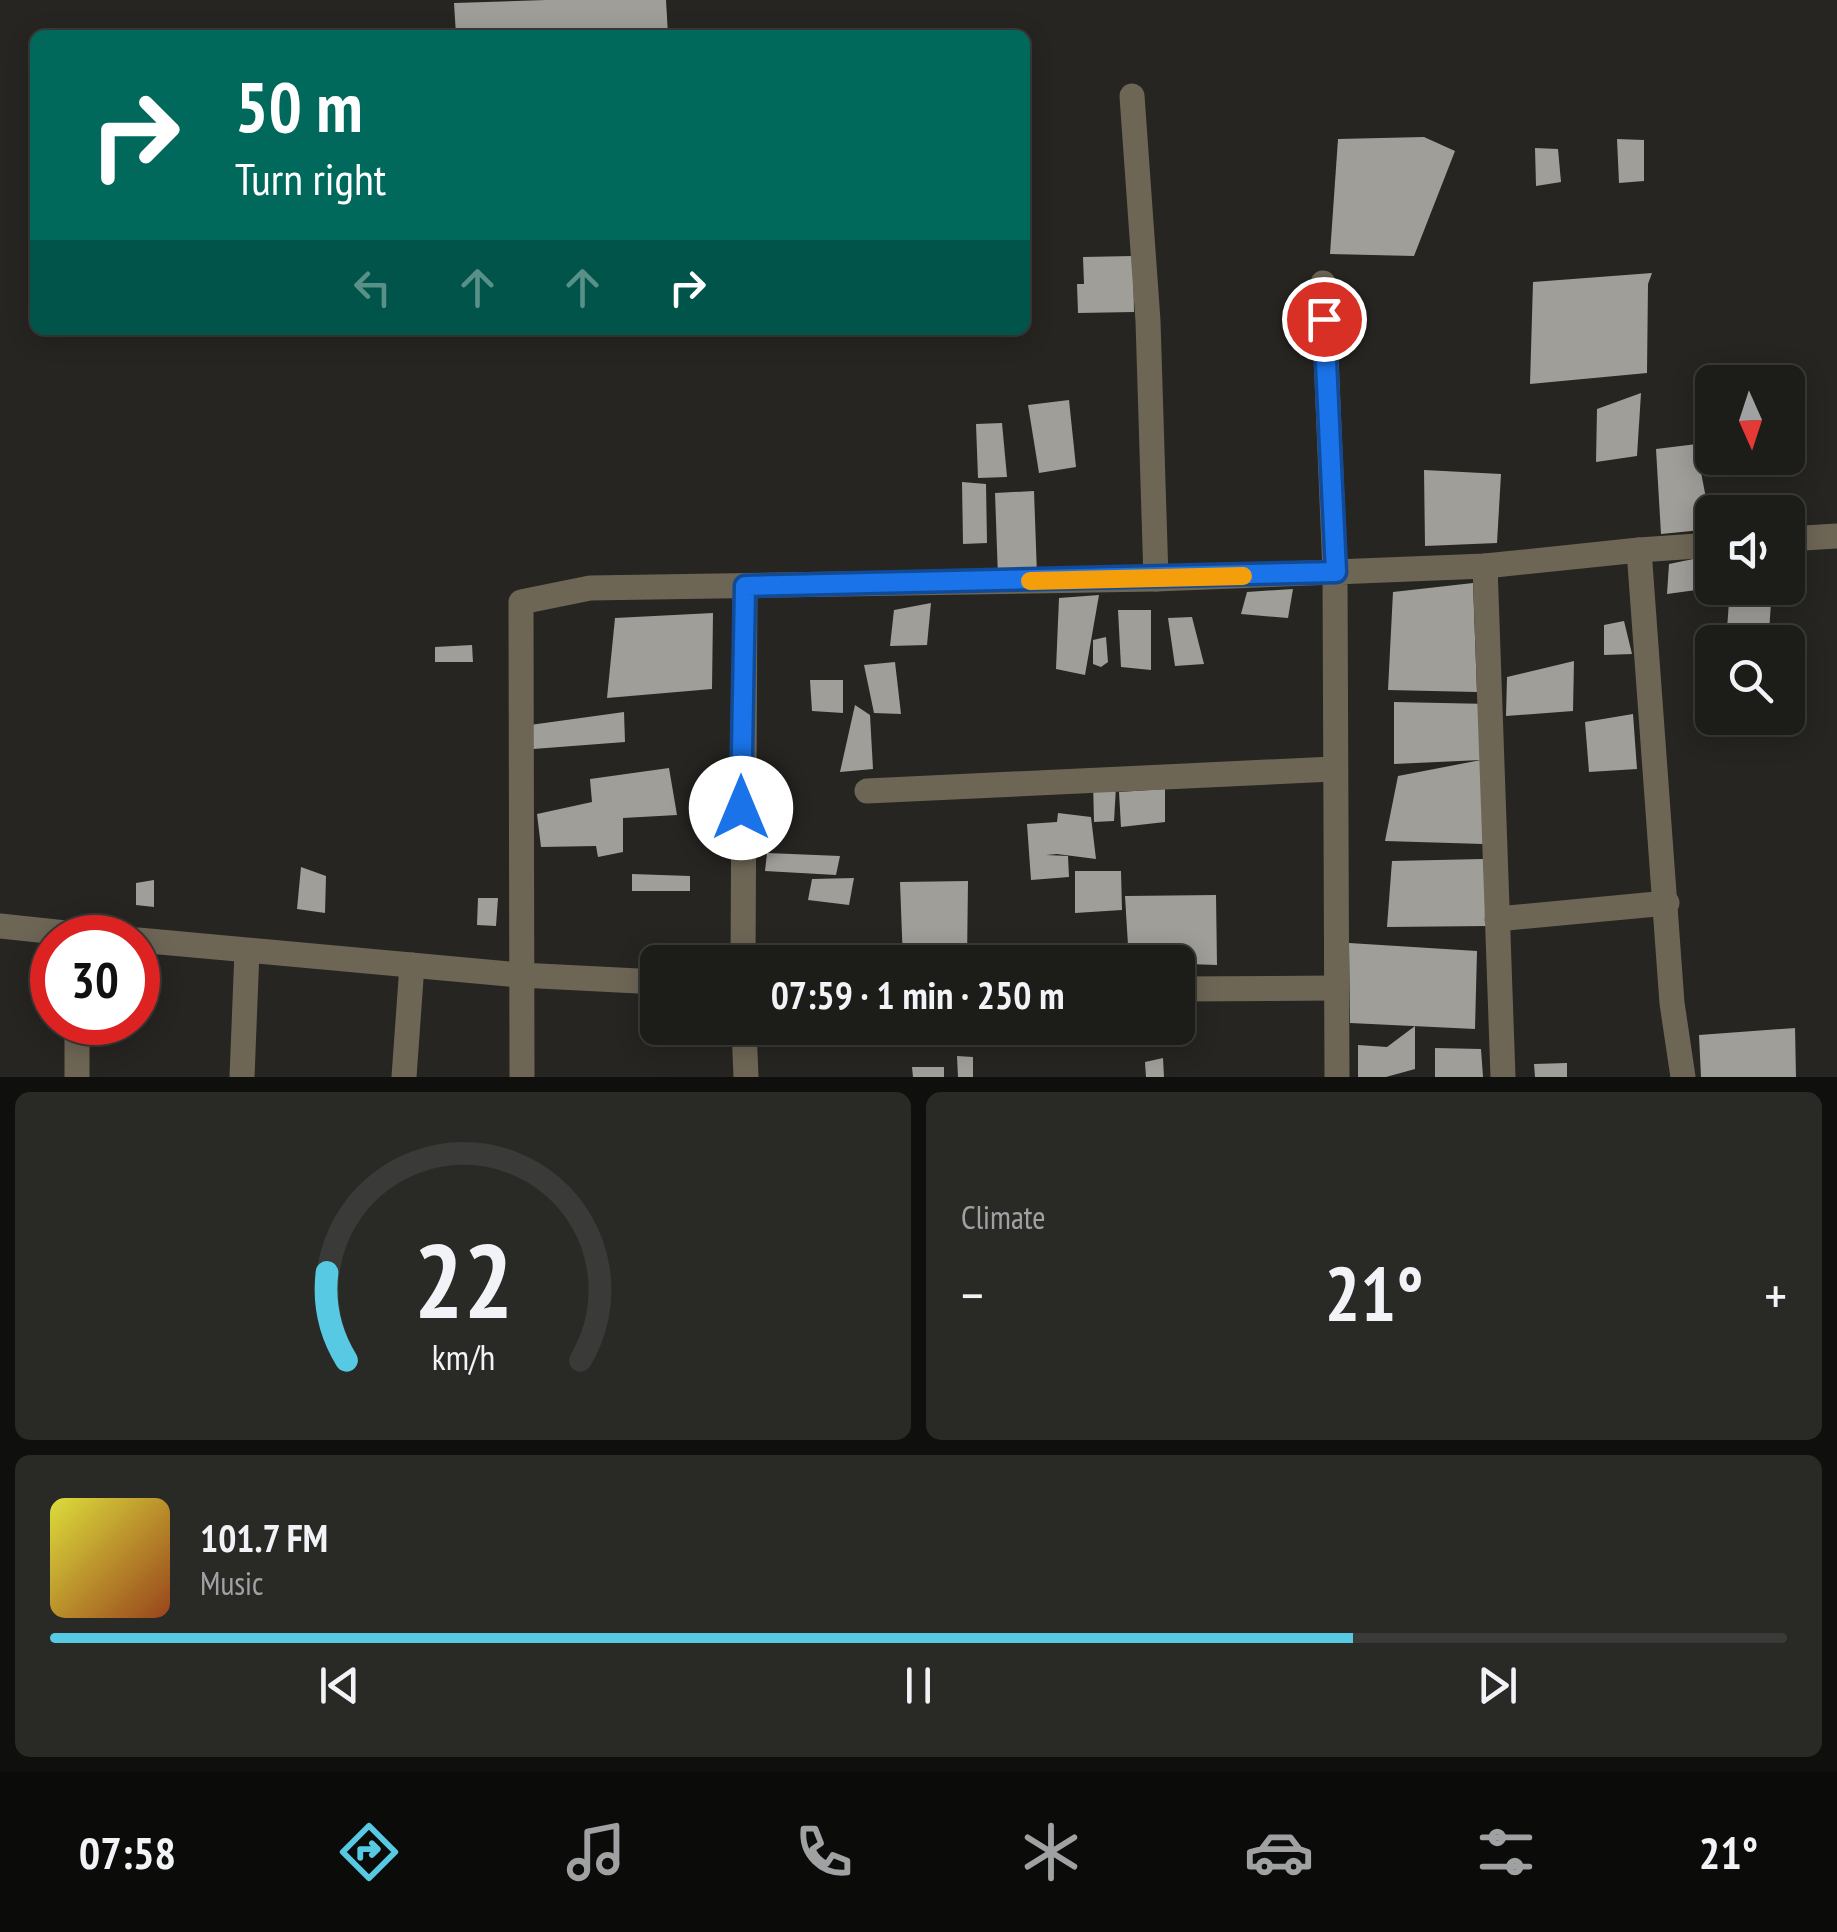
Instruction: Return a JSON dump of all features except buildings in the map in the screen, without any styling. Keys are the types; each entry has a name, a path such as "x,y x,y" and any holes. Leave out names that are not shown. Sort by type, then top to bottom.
{"street":[{"path":"1132,96 1148,321 1156,580"},
{"path":"1322,283 1336,572 1333,769 1337,1077"},
{"path":"1805,538 1837,536"},
{"path":"522,1077 521,602 590,588 1156,580 1486,566 1695,545"},
{"path":"1639,550 1672,1003 1683,1077"},
{"path":"1486,566 1503,1077"},
{"path":"743,945 745,586"},
{"path":"867,791 1333,769"},
{"path":"1498,919 1667,903"},
{"path":"0,926 30,930"},
{"path":"160,942 520,975 640,981"},
{"path":"242,1077 247,951"},
{"path":"404,1077 412,965"},
{"path":"1195,988 1337,988"},
{"path":"77,1045 77,1077"},
{"path":"745,1045 746,1077"}],"slow traffic":[{"path":"1030,581 1243,576"}],"route":[{"path":"741,808 745,586 1156,580 1336,572 1324,319"}]}
